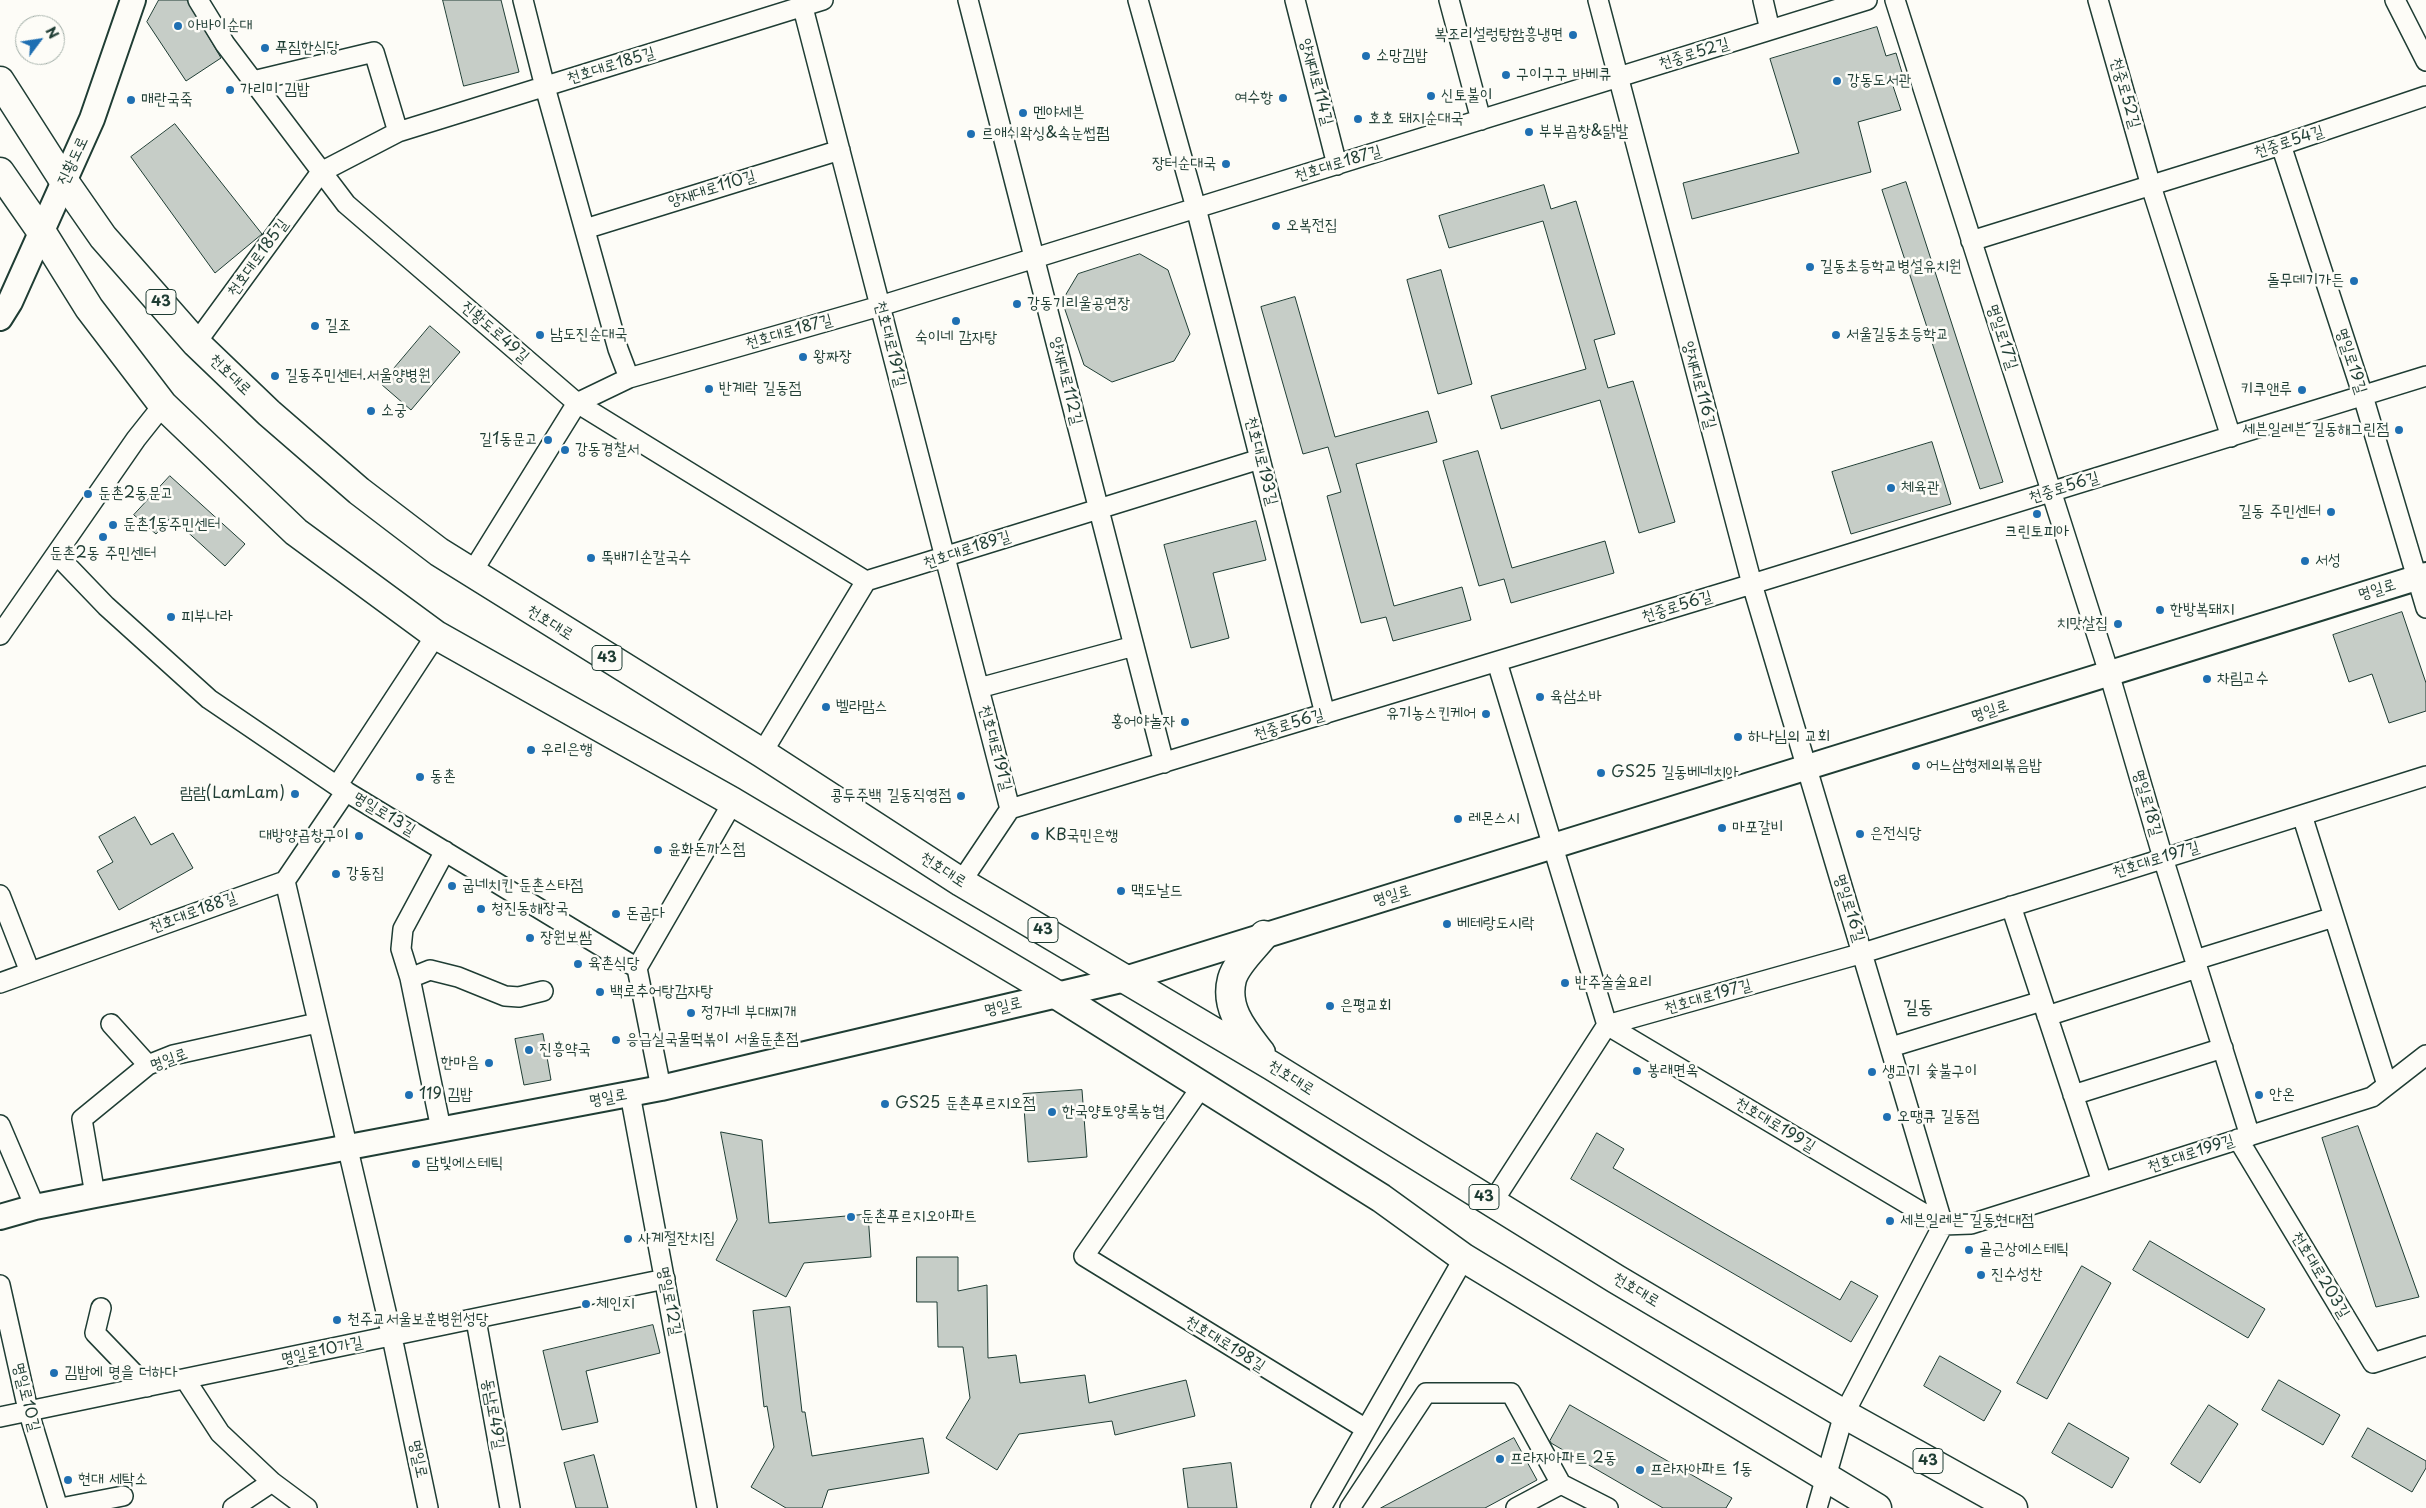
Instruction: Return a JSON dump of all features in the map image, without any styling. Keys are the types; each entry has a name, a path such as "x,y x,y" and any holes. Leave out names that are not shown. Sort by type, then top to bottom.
{"main road":[{"name":"천호대로","path":"0,81 64,181 103,237 196,343 270,413 359,491 471,574 762,753 961,882 1272,1066 1492,1202 1844,1414 2013,1508"},
{"path":"0,172 41,231 89,308 163,405 296,532 436,635 733,802 1057,995 1381,1198 1464,1258 1877,1508"},
{"path":"1264,935 1232,978 1231,993 1232,1006 1239,1025 1272,1066"}],"street":[{"name":"진황도로","path":"0,318 10,302 92,118 133,0"},
{"name":"진황도로49길","path":"198,0 225,44 346,204 577,403 866,581"},
{"path":"523,0 618,349 629,378"},
{"name":"천호대로185길","path":"196,343 321,172 398,132 802,3 823,0"},
{"name":"양재대로112길","path":"968,0 1164,763"},
{"path":"1138,0 1196,208"},
{"name":"양재대로114길","path":"1295,0 1337,165"},
{"path":"1449,0 1481,120"},
{"name":"양재대로116길","path":"1598,0 1752,584 1807,769"},
{"path":"1763,0 1770,30"},
{"name":"천중로52길","path":"1618,78 1867,0"},
{"name":"명일로17길","path":"1895,0 2108,673"},
{"name":"천중로52길","path":"2098,0 2152,186"},
{"path":"2395,0 2426,61"},
{"name":"천호대로191길","path":"802,3 1010,809"},
{"path":"253,81 374,52 398,132"},
{"name":"천호대로187길","path":"577,403 629,378 880,306 1618,78"},
{"name":"천중로54길","path":"1971,241 2281,145 2426,96"},
{"name":"명일로19길","path":"2281,145 2421,577"},
{"name":"양재대로110길","path":"585,229 840,150"},
{"path":"2152,186 2231,437"},
{"name":"천호대로193길","path":"1196,208 1325,714"},
{"name":"천중로56길","path":"1010,809 1497,662 2426,376"},
{"path":"471,574 577,403"},
{"path":"0,635 136,438 163,405"},
{"name":"천호대로189길","path":"866,581 1260,459"},
{"name":"명일로13길","path":"57,555 106,606 209,700 342,788 637,968"},
{"path":"2421,577 2426,608"},
{"name":"명일로","path":"0,1217 35,1207 95,1195 661,1088 1125,979 2421,577"},
{"path":"762,753 866,581"},
{"path":"285,881 436,635"},
{"name":"천호대로191길","path":"979,688 1134,646"},
{"path":"1492,1202 1607,1025 1497,662"},
{"name":"명일로18길","path":"2108,673 2163,858 2223,1048 2244,1138"},
{"name":"명일로16길","path":"1807,769 1943,1225"},
{"name":"천호대로197길","path":"1607,1025 1863,953 2426,776"},
{"path":"661,1088 637,968 733,802"},
{"path":"961,882 1010,809"},
{"path":"2302,815 2387,1085"},
{"path":"442,1129 410,978 401,949 403,928 446,852"},
{"name":"명일로","path":"285,881 346,1147 354,1170 428,1508"},
{"name":"천호대로188길","path":"0,983 285,881"},
{"path":"0,895 30,972"},
{"path":"2011,906 2102,1182"},
{"path":"1891,1047 2045,1008 2196,964 2334,917"},
{"path":"410,978 430,970 458,977 505,996 519,997 543,991"},
{"name":"명일로","path":"95,1195 82,1119 148,1065 173,1055 317,1023"},
{"path":"111,1024 148,1065"},
{"name":"천호대로199길","path":"1607,1025 1943,1225 1971,1224 2372,1097 2426,1055"},
{"path":"2073,1095 2223,1048"},
{"name":"천호대로198길","path":"1202,1086 1084,1256 1366,1429"},
{"name":"명일로12길","path":"630,1094 708,1508"},
{"path":"0,1125 35,1207"},
{"name":"천호대로203길","path":"2244,1138 2372,1363 2426,1346"},
{"path":"1817,1508 1844,1414 1943,1225"},
{"path":"1320,1508 1464,1258"},
{"name":"명일로10가길","path":"0,1417 665,1280"},
{"name":"명일로10길","path":"0,1285 28,1410 59,1508 122,1496"},
{"path":"101,1308 88,1337 147,1387"},
{"name":"동남로49길","path":"476,1320 510,1508"},
{"path":"185,1379 220,1433 272,1482 307,1508"},
{"path":"1350,1508 1426,1393 1511,1393 1561,1484 1608,1508"},
{"path":"233,1508 272,1482"},
{"path":"1516,1508 1561,1484"}],"building":[{"path":"159,0 187,0 221,58 186,81 147,22"},
{"path":"443,0 501,0 519,72 464,86"},
{"path":"1877,27 1886,56 1896,53 1904,79 1892,83 1901,110 1858,122 1871,172 1692,219 1683,183 1799,153 1770,59"},
{"path":"175,124 262,234 215,273 131,157"},
{"path":"1906,182 2003,482 1980,489 1882,190"},
{"path":"1544,185 1551,209 1576,201 1615,334 1594,340 1608,388 1633,381 1675,522 1639,533 1600,400 1501,429 1491,396 1586,369 1543,221 1449,248 1439,216"},
{"path":"1140,254 1168,270 1190,334 1174,361 1112,382 1084,365 1062,301 1078,274"},
{"path":"1441,270 1472,384 1438,394 1407,280"},
{"path":"1295,297 1335,437 1428,411 1437,442 1356,464 1394,606 1462,587 1471,620 1393,641 1386,617 1361,623 1327,496 1341,492 1328,447 1303,454 1261,307"},
{"path":"430,326 460,352 411,410 381,384"},
{"name":"체육관","path":"1932,442 1951,504 1851,534 1832,472"},
{"path":"1478,451 1512,568 1605,541 1614,573 1511,603 1504,579 1479,586 1443,461"},
{"path":"170,476 245,544 225,566 171,517 156,534 134,515"},
{"path":"1256,521 1266,560 1213,573 1229,638 1191,648 1164,545"},
{"path":"2402,612 2426,683 2426,711 2389,723 2372,674 2349,682 2333,635"},
{"path":"135,817 151,845 173,833 193,868 119,910 97,871 113,862 99,837"},
{"path":"543,1034 551,1080 524,1085 515,1039"},
{"path":"1082,1090 1087,1157 1028,1162 1023,1094"},
{"path":"2358,1126 2419,1297 2376,1307 2322,1138"},
{"name":"둔촌푸르지오아파트","path":"721,1132 762,1140 769,1223 868,1214 871,1257 804,1263 786,1297 716,1260 737,1220"},
{"path":"1597,1133 1624,1149 1613,1168 1715,1228 1840,1300 1851,1281 1878,1296 1851,1342 1571,1179"},
{"path":"2150,1241 2265,1309 2248,1338 2133,1270"},
{"path":"917,1257 958,1257 958,1291 987,1285 988,1358 1016,1355 1020,1383 1085,1375 1089,1403 1186,1380 1195,1416 1115,1435 1112,1421 1019,1434 997,1470 946,1438 970,1398 963,1347 938,1347 937,1302 917,1302"},
{"path":"2082,1266 2111,1283 2047,1399 2017,1383"},
{"path":"790,1307 802,1412 805,1412 812,1456 923,1438 929,1473 828,1490 822,1508 786,1508 751,1487 774,1447 767,1406 764,1407 753,1311"},
{"path":"653,1325 660,1353 586,1371 598,1422 562,1430 543,1351"},
{"path":"1940,1356 2001,1391 1984,1421 1924,1386"},
{"path":"2279,1380 2340,1415 2323,1445 2262,1410"},
{"name":"프라자아파트 1동","path":"1570,1405 1732,1498 1726,1508 1663,1508 1551,1443 1550,1441"},
{"path":"2209,1405 2238,1424 2200,1483 2171,1464"},
{"path":"2069,1423 2129,1458 2112,1488 2052,1453"},
{"path":"2368,1428 2426,1461 2426,1468 2412,1492 2352,1457"},
{"name":"프라자아파트 2동","path":"1514,1438 1537,1480 1485,1508 1381,1508"},
{"path":"594,1455 608,1508 576,1508 564,1463"},
{"path":"1231,1463 1237,1508 1188,1508 1183,1469"}],"place":[{"name":"아바이순대","path":"178,26"},
{"name":"복조리설렁탕함흥냉면","path":"1573,35"},
{"name":"푸짐한식당","path":"265,48"},
{"name":"소망김밥","path":"1366,56"},
{"name":"구이구구 바베큐","path":"1506,75"},
{"name":"강동도서관","path":"1837,81"},
{"name":"가리미 김밥","path":"230,90"},
{"name":"신토불이","path":"1431,96"},
{"name":"여수항","path":"1283,98"},
{"name":"매란국죽","path":"131,100"},
{"name":"멘야세븐","path":"1023,113"},
{"name":"호호 돼지순대국","path":"1358,119"},
{"name":"부부곱창&닭발","path":"1529,132"},
{"name":"르애쉬왁싱&속눈썹펌","path":"971,134"},
{"name":"장터순대국","path":"1226,164"},
{"name":"오복전집","path":"1276,226"},
{"name":"길동초등학교병설유치원","path":"1810,267"},
{"name":"돌무데기가든","path":"2354,281"},
{"name":"강동기리울공연장","path":"1017,304"},
{"name":"숙이네 감자탕","path":"956,321"},
{"name":"길조","path":"315,326"},
{"name":"남도진순대국","path":"540,335"},
{"name":"서울길동초등학교","path":"1836,335"},
{"name":"왕짜장","path":"803,357"},
{"name":"길동주민센터.서울양병원","path":"275,376"},
{"name":"반계락 길동점","path":"709,389"},
{"name":"키쿠앤루","path":"2302,390"},
{"name":"소궁","path":"371,411"},
{"name":"세븐일레븐 길동해그린점","path":"2399,430"},
{"name":"길1동문고","path":"548,440"},
{"name":"강동경찰서","path":"565,450"},
{"name":"체육관","path":"1891,488"},
{"name":"둔촌2동문고","path":"88,494"},
{"name":"길동 주민센터","path":"2331,512"},
{"name":"크린토피아","path":"2037,514"},
{"name":"둔촌1동주민센터","path":"113,525"},
{"name":"둔촌2동 주민센터","path":"103,537"},
{"name":"뚝배기손칼국수","path":"591,558"},
{"name":"서성","path":"2305,561"},
{"name":"한방복돼지","path":"2160,610"},
{"name":"피부나라","path":"171,617"},
{"name":"치맛살집","path":"2118,624"},
{"name":"차림고수","path":"2207,679"},
{"name":"육삼소바","path":"1540,697"},
{"name":"벨라맘스","path":"826,707"},
{"name":"유기농스킨케어","path":"1486,714"},
{"name":"홍어야놀자","path":"1185,722"},
{"name":"하나님의 교회","path":"1738,737"},
{"name":"우리은행","path":"531,750"},
{"name":"어느삼형제의볶음밥","path":"1916,766"},
{"name":"GS25 길동베네치아","path":"1601,773"},
{"name":"동촌","path":"420,777"},
{"name":"람람(LamLam)","path":"295,794"},
{"name":"콩두주백 길동직영점","path":"961,796"},
{"name":"레몬스시","path":"1458,819"},
{"name":"마포갈비","path":"1722,828"},
{"name":"은전식당","path":"1860,834"},
{"name":"대방양곱창구이","path":"359,836"},
{"name":"KB국민은행","path":"1035,836"},
{"name":"윤화돈까스점","path":"658,850"},
{"name":"강동집","path":"336,874"},
{"name":"굽네치킨 둔촌스타점","path":"452,886"},
{"name":"맥도날드","path":"1121,891"},
{"name":"청진동해장국","path":"481,909"},
{"name":"돈굽다","path":"616,914"},
{"name":"베테랑도시락","path":"1447,924"},
{"name":"장원보쌈","path":"530,938"},
{"name":"육촌식당","path":"578,964"},
{"name":"반주술술요리","path":"1565,983"},
{"name":"백로추어탕감자탕","path":"600,992"},
{"name":"은평교회","path":"1330,1006"},
{"name":"정가네 부대찌개","path":"691,1013"},
{"name":"응급실국물떡볶이 서울둔촌점","path":"616,1040"},
{"name":"진흥약국","path":"529,1050"},
{"name":"한마음","path":"489,1063"},
{"name":"봉래면옥","path":"1637,1071"},
{"name":"생고기 숯불구이","path":"1872,1072"},
{"name":"119 김밥","path":"409,1095"},
{"name":"안온","path":"2259,1095"},
{"name":"GS25 둔촌푸르지오점","path":"885,1104"},
{"name":"한국양토양록농협","path":"1052,1112"},
{"name":"오땡큐 길동점","path":"1887,1117"},
{"name":"담빛에스테틱","path":"416,1164"},
{"name":"둔촌푸르지오아파트","path":"851,1217"},
{"name":"세븐일레븐 길동현대점","path":"1890,1221"},
{"name":"사계절잔치집","path":"628,1239"},
{"name":"골근상에스테틱","path":"1969,1250"},
{"name":"진수성찬","path":"1981,1275"},
{"name":"체인지","path":"586,1304"},
{"name":"천주교서울보훈병원성당","path":"337,1320"},
{"name":"김밥에 명을 더하다","path":"54,1373"},
{"name":"프라자아파트 2동","path":"1500,1459"},
{"name":"프라자아파트 1동","path":"1640,1470"},
{"name":"현대 세탁소","path":"68,1480"}],"district":[{"name":"길동","path":"1918,1008"}]}
